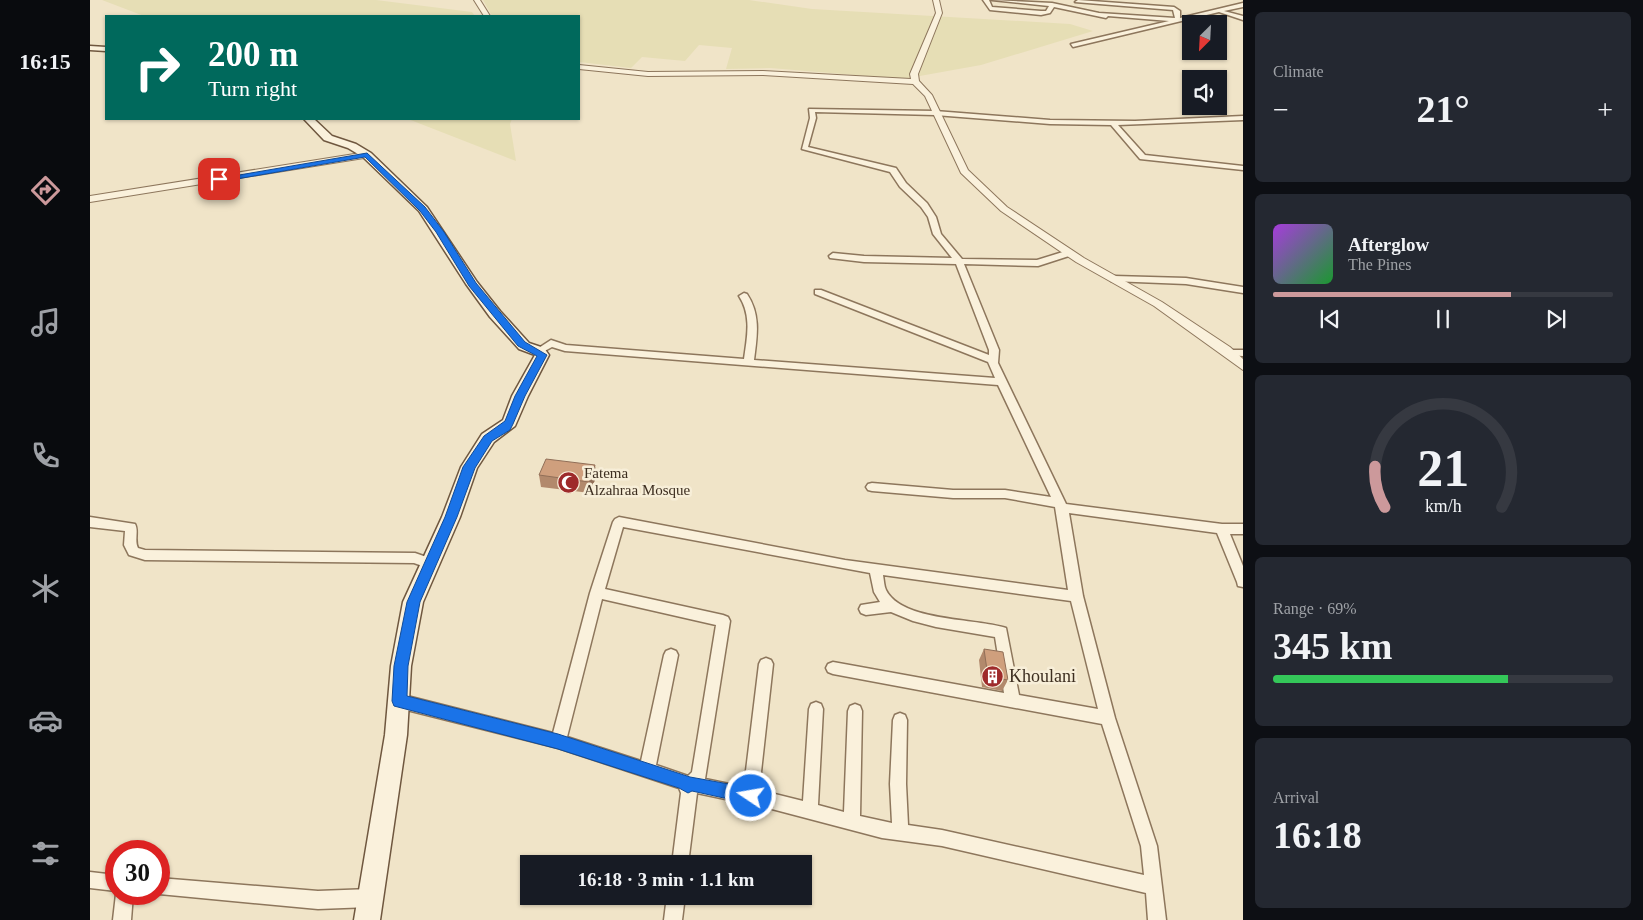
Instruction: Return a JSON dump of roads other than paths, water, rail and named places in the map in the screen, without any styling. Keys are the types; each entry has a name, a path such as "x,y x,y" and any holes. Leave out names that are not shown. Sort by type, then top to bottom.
{"main road":[{"path":"90,48 105,49"},
{"path":"311,120 328,138 352,146 367,155 423,209 440,232 472,284 522,344 538,351 542,357 523,389 510,422 506,427 488,438 469,467 414,602 400,676 391,768 367,920"}],"street":[{"path":"477,0 486,15"},
{"path":"936,0 939,13 914,74 915,82 928,95 964,171 1004,210 1069,253 1158,304 1228,353 1243,366"},
{"path":"986,0 990,8 1041,13 1048,12 1052,5"},
{"path":"995,0 1052,5 1062,3 1144,27"},
{"path":"1078,2 1174,9 1177,11 1178,20"},
{"path":"1073,45 1144,27 1221,12 1243,5"},
{"path":"1221,12 1243,18"},
{"path":"1100,14 1178,20"},
{"path":"580,67 648,74 764,73 915,82"},
{"path":"1157,920 1149,846 1108,718 1076,596 1061,506 1002,382 993,360 994,350 958,261 937,234 932,217 924,205 903,185 892,170 804,148 813,118 811,110 935,113 1050,122 1114,123 1243,118"},
{"path":"1114,123 1143,157 1243,168"},
{"path":"90,199 367,155"},
{"path":"833,256 1038,263 1069,253"},
{"path":"1114,279 1186,281 1243,290"},
{"path":"818,292 993,360"},
{"path":"744,296 750,304 753,321 748,362"},
{"path":"538,351 551,343 565,348 1002,382"},
{"path":"1228,353 1243,353"},
{"path":"872,487 953,494 1005,494 1061,506 1222,529 1243,529"},
{"path":"90,522 131,527 130,546 133,552 145,555 415,558 431,564"},
{"path":"558,742 597,593 619,522 875,569 1076,596"},
{"path":"1222,529 1243,582"},
{"path":"875,569 882,595 892,606 914,617 1001,632 1013,701"},
{"path":"597,593 723,621 699,775 690,784 681,855"},
{"path":"866,609 892,606"},
{"path":"647,770 671,655"},
{"path":"751,796 766,664"},
{"path":"833,668 1108,718"},
{"path":"399,701 558,742 690,784 751,796 852,822 942,838 1153,886"},
{"path":"810,811 816,709"},
{"path":"852,822 855,711"},
{"path":"900,720 898,784 900,832"},
{"path":"90,880 105,882"},
{"path":"170,887 318,900 370,898"},
{"path":"122,920 124,905"},
{"path":"673,920 675,905"}],"place":[{"name":"Fatema Alzahraa Mosque","path":"568,482"},
{"name":"Khoulani","path":"993,676"}]}
